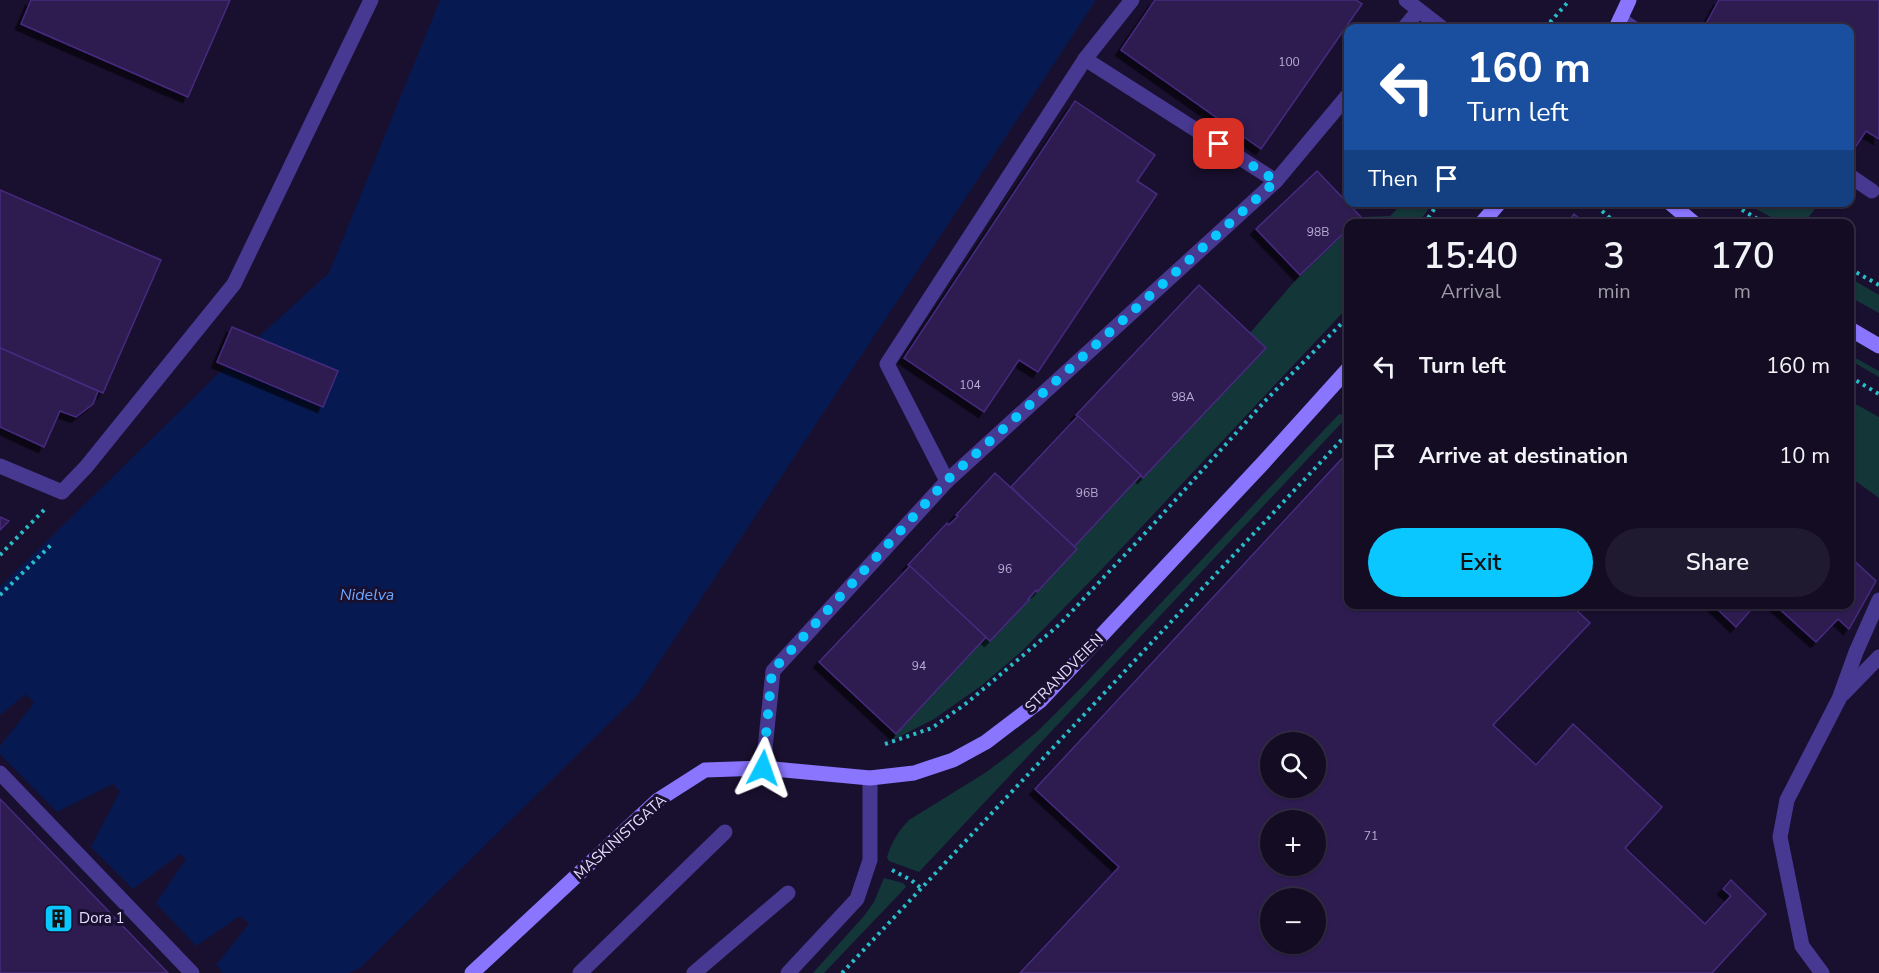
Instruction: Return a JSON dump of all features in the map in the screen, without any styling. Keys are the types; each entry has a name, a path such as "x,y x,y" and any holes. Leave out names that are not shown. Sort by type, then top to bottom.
{"main road":[{"path":"1623,24 1629,0"},
{"path":"1485,219 1496,207"},
{"path":"1675,207 1689,219"},
{"path":"1854,331 1879,346"},
{"name":"STRANDVEIEN","path":"870,778 914,773 952,760 986,742 1040,701 1344,373"},
{"name":"MASKINISTGATA","path":"472,973 658,800 705,770 763,768 870,778"}],"street":[{"path":"0,466 62,492 86,467 234,284 371,0"},
{"path":"946,481 887,364 1085,59 1132,0"},
{"path":"1406,0 1438,24"},
{"path":"1407,24 1419,10"},
{"path":"1085,59 1276,181"},
{"path":"763,768 772,671 946,481 1276,181 1344,99"},
{"path":"1854,179 1872,191"},
{"path":"1822,973 1802,945 1780,837 1787,800 1839,699 1856,652 1879,600"},
{"path":"1839,699 1879,657"},
{"path":"0,772 192,973"},
{"path":"788,973 857,899 870,860 870,778"},
{"path":"580,973 725,832"},
{"path":"694,973 788,893"}],"path":[{"path":"1549,24 1567,3"},
{"path":"1737,207 1758,219"},
{"path":"1602,211 1611,219"},
{"path":"1854,270 1879,285"},
{"path":"885,744 932,728 968,702 1060,624 1266,400 1344,321"},
{"path":"1854,379 1879,394"},
{"path":"842,973 1344,437"},
{"path":"0,555 62,492"},
{"path":"0,595 52,544"},
{"path":"870,860 911,880 922,889"}],"green space":[{"path":"1399,207 1430,207 1421,219 1359,219 1390,216"},
{"path":"1752,207 1816,207 1808,219 1775,219"},
{"path":"1344,233 1344,311 1022,651 981,686 934,719 893,740 986,637 990,641 1029,601 1028,599 1036,590 1037,592 1076,550 1074,547 1141,475 1266,348 1250,333 1300,275"},
{"path":"1854,280 1879,295 1879,313 1854,299"},
{"path":"1854,357 1879,371 1879,377 1854,362"},
{"path":"1854,403 1879,417 1879,498 1854,480"},
{"path":"1339,414 1344,415 1344,420 919,872 889,861 887,857 893,842 909,820 985,773 1039,730"},
{"path":"884,878 903,883 906,887 824,973 813,973 864,916 874,902"}],"water":[{"name":"Nidelva","path":"440,0 1096,0 636,697 360,968 349,973 223,973 216,965 249,924 240,916 196,946 156,903 186,859 180,854 133,889 91,847 120,791 113,784 57,812 0,754 0,746 34,703 26,694 0,715 0,587 217,375 329,273"}],"building":[{"path":"31,0 230,0 188,97 21,24"},
{"path":"1155,0 1356,0 1362,4 1348,24 1344,24 1344,30 1261,149 1121,50"},
{"path":"1719,0 1879,0 1879,139 1866,131 1854,149 1854,24 1708,24 1707,22"},
{"path":"1075,101 1155,155 1137,181 1157,194 1038,372 1019,360 984,412 904,358"},
{"path":"1317,171 1344,199 1344,207 1351,207 1361,217 1344,219 1344,233 1300,275 1256,229"},
{"path":"0,190 161,260 103,393 0,348"},
{"path":"1574,214 1580,219 1570,219"},
{"path":"1199,285 1266,348 1143,478 1076,415"},
{"path":"232,327 338,371 323,407 217,362"},
{"path":"0,348 98,391 93,404 76,417 60,411 44,447 0,427"},
{"path":"1078,416 1141,475 1074,547 1011,487"},
{"path":"1344,456 1344,609 1575,609 1590,623 1493,725 1536,765 1573,724 1662,807 1625,848 1705,924 1731,896 1723,889 1731,880 1766,914 1712,973 1020,973 1119,867 1035,789"},
{"path":"995,473 1077,549 990,641 908,565 947,523 949,525 958,516 956,515"},
{"path":"0,517 9,521 0,530"},
{"path":"1854,561 1876,581 1849,629 1838,619 1816,642 1780,609 1854,609"},
{"path":"910,566 986,637 896,734 819,662"},
{"path":"1717,609 1752,609 1736,627"},
{"name":"Dora 1","path":"0,799 66,867 168,973 0,973"}],"place":[{"name":"Dora 1","path":"58,918"}],"route":[{"path":"763,768 772,671 946,481 1276,181 1219,144"}]}
